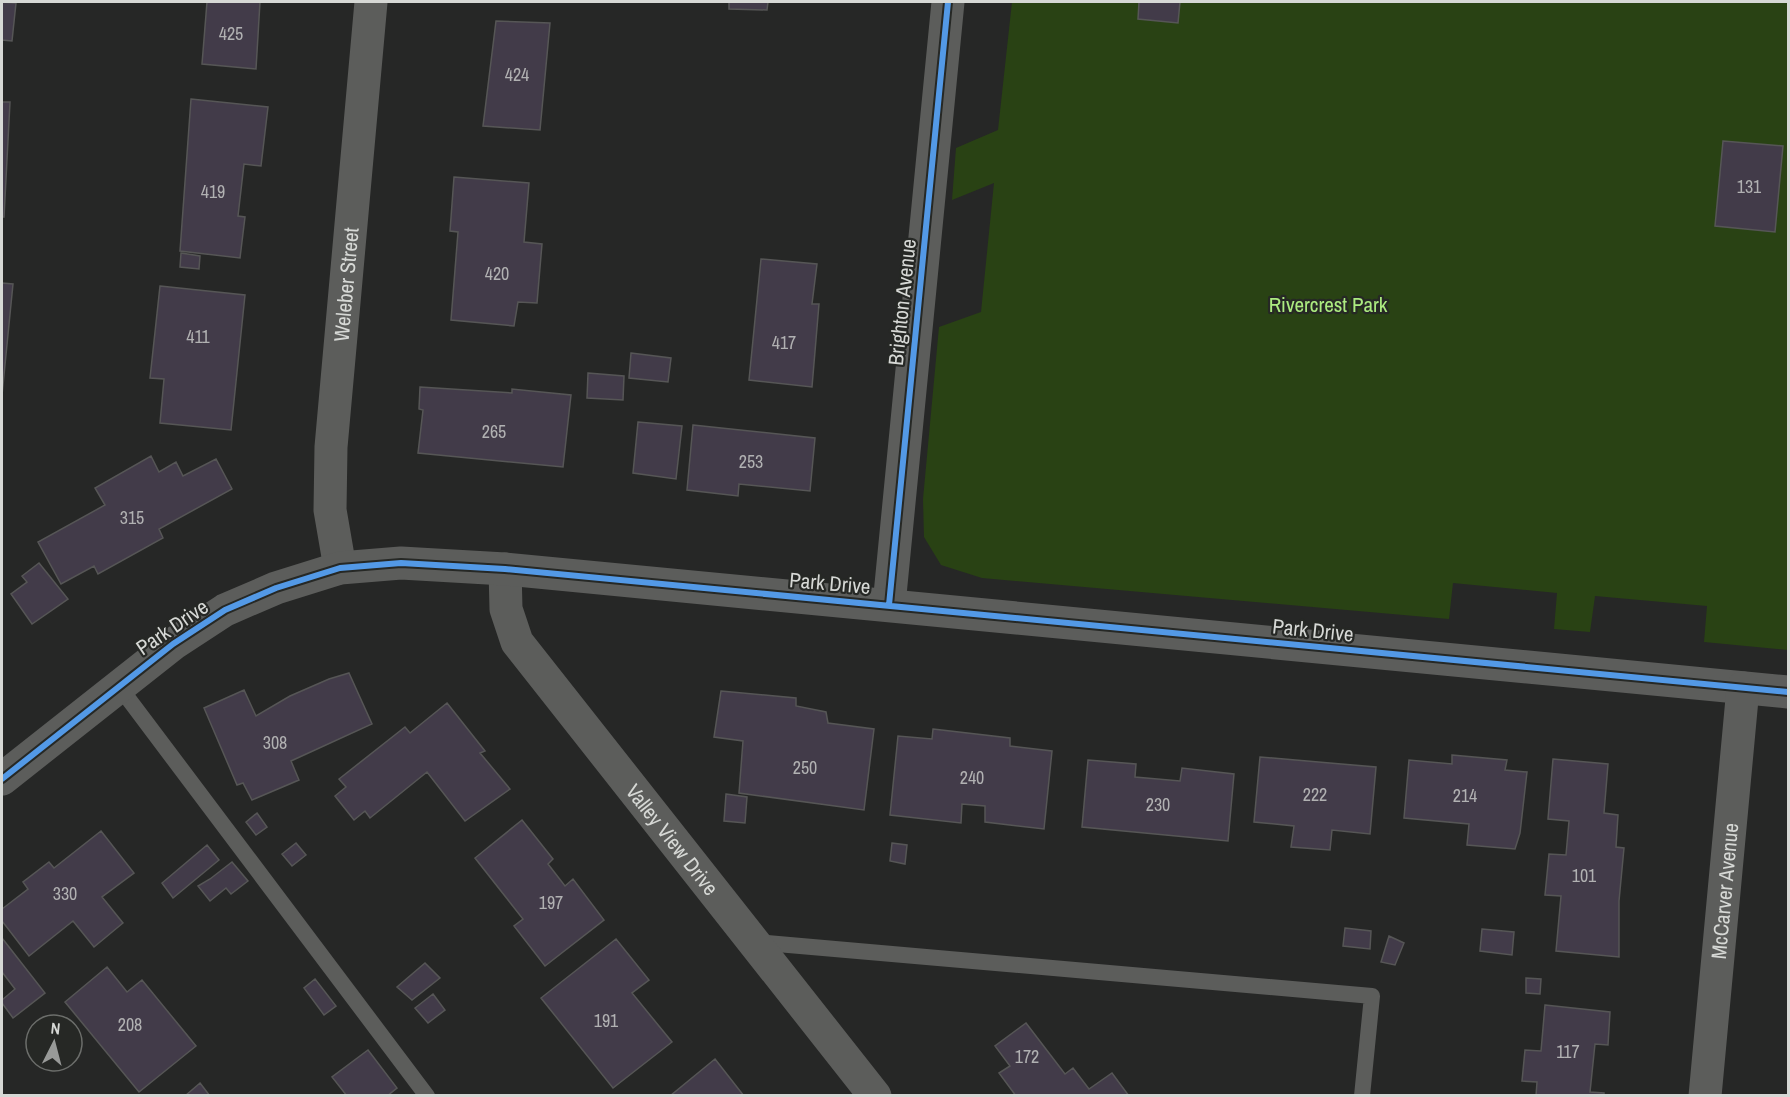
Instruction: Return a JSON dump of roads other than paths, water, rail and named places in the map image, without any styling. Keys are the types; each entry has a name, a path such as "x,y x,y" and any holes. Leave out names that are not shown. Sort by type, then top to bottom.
{"street":[{"name":"Weleber Street","path":"340,568 330,510 331,447 371,2"},
{"name":"Brighton Avenue","path":"889,605 948,2"},
{"name":"Park Drive","path":"2,779 118,685 173,644 225,610 276,588 340,568 401,563 505,569 1788,692"},
{"name":"Valley View Drive","path":"505,569 506,609 517,642 875,1095"},
{"name":"McCarver Avenue","path":"1705,1095 1743,688"}],"lane":[{"path":"118,685 427,1095"},
{"path":"754,942 1372,996 1362,1095"}],"park label":[{"name":"Rivercrest Park","path":"1328,304"}]}
